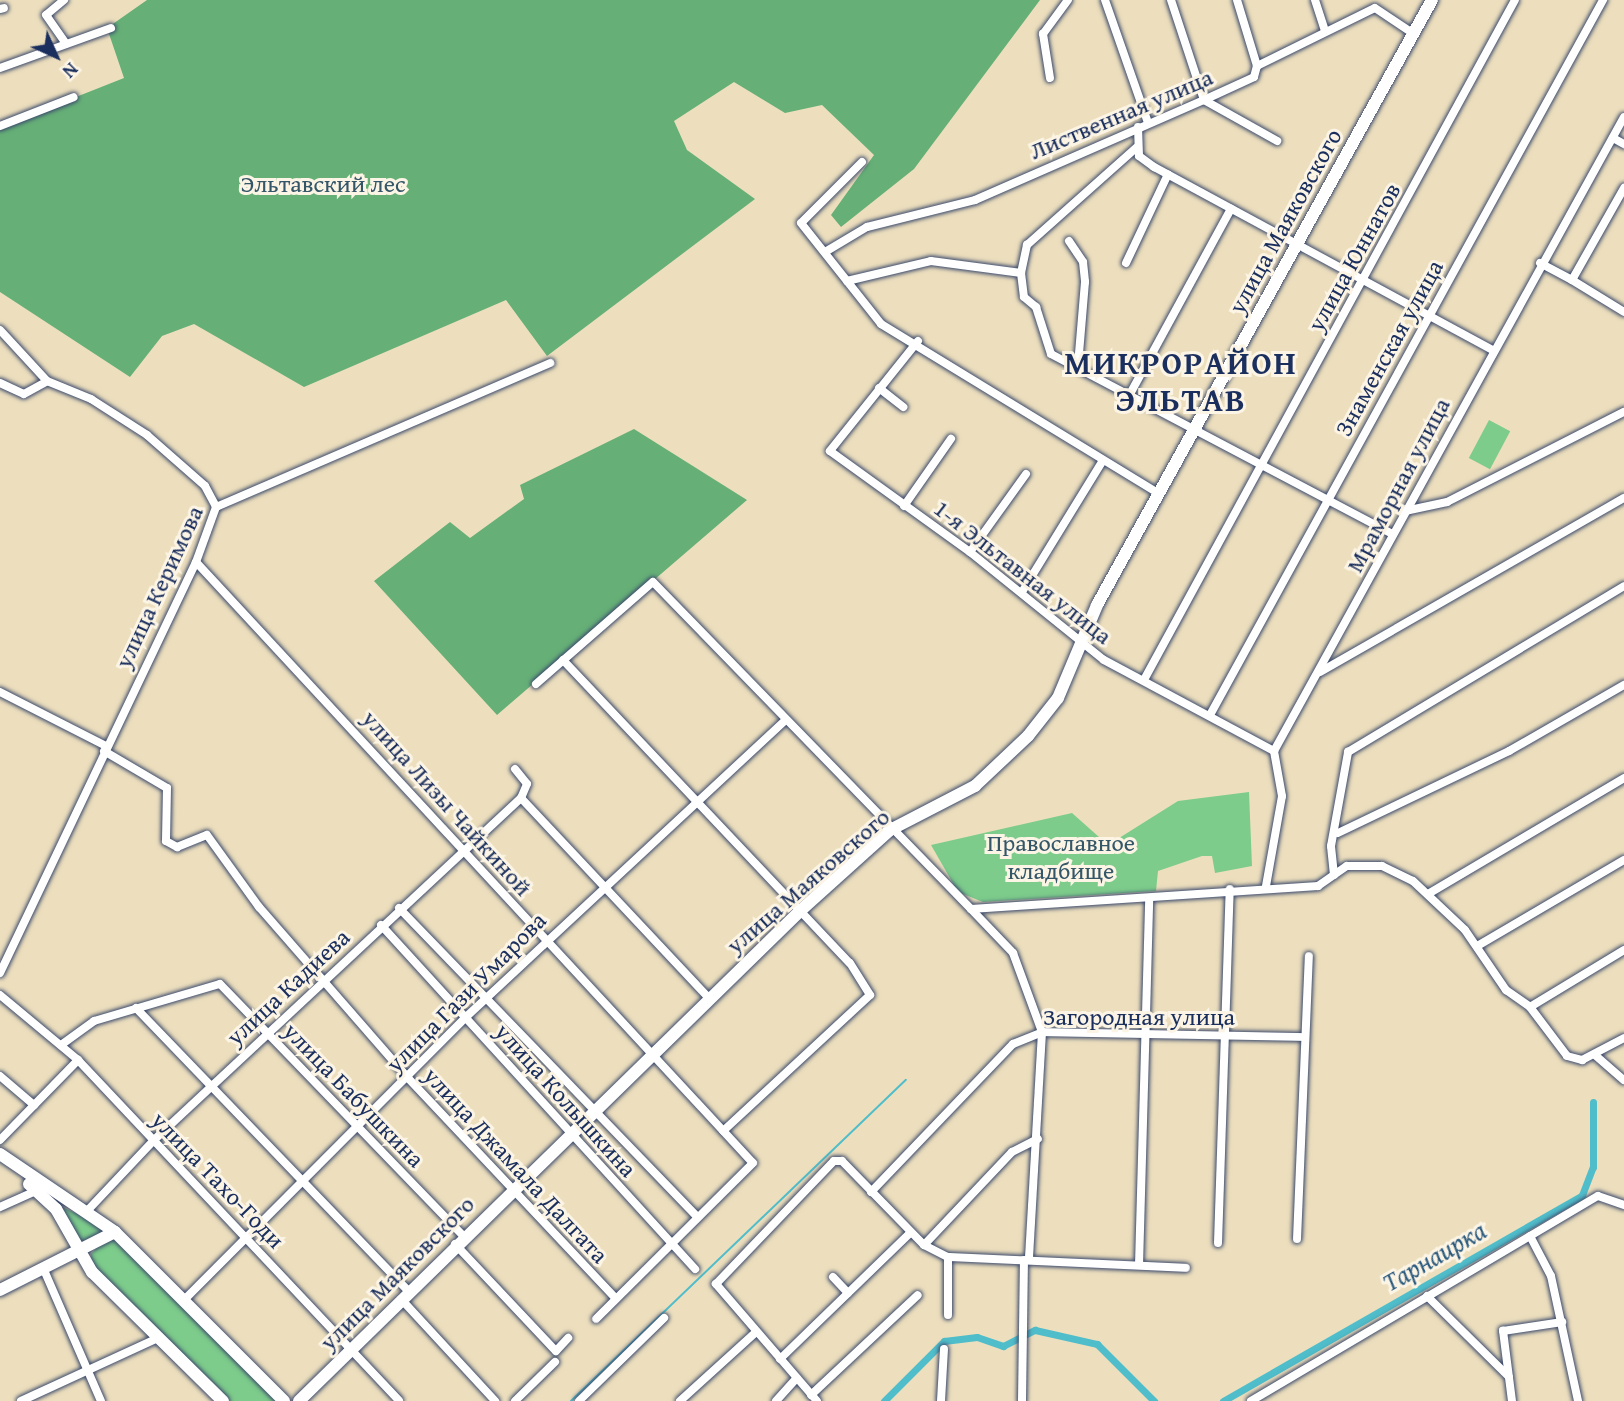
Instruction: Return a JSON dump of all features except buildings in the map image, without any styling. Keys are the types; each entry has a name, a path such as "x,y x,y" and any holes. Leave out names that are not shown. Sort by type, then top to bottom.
{"street":[{"path":"64,0 46,15 66,44"},
{"path":"1050,78 1043,34 1068,0"},
{"path":"1105,0 1148,123"},
{"path":"1171,0 1204,100 1277,141"},
{"path":"1237,0 1257,66"},
{"path":"1315,0 1325,30"},
{"path":"1381,0 1376,8 1414,34"},
{"name":"улица Маяковского","path":"299,1401 647,1054 800,911 890,830 975,786 1028,736 1058,698 1085,641 1097,605 1432,0"},
{"name":"улица Юннатов","path":"1145,678 1515,0"},
{"name":"Знаменская улица","path":"1210,715 1603,0"},
{"name":"Лиственная улица","path":"825,253 867,227 975,200 1204,100 1254,77 1257,66 1313,42 1325,30 1376,8"},
{"path":"0,68 111,28"},
{"path":"0,126 74,97"},
{"name":"Мраморная улица","path":"1274,751 1540,263 1624,117"},
{"path":"1138,127 1137,147 1144,161 1294,245 1492,350"},
{"path":"1613,138 1624,144"},
{"path":"1137,147 1027,245 1021,273 1044,345 1195,430 1393,534"},
{"path":"862,162 801,223 881,324 918,341 951,370 1160,494"},
{"path":"1126,262 1168,174"},
{"path":"1572,280 1624,188"},
{"path":"1130,394 1231,209"},
{"path":"1069,242 1083,262 1085,282 1079,366"},
{"path":"847,281 931,261 1021,273"},
{"path":"1540,263 1624,312"},
{"path":"0,330 47,381 147,435 205,486 216,507"},
{"path":"904,407 879,388 918,341"},
{"name":"улица Керимова","path":"0,973 196,562 216,507 550,363"},
{"path":"0,383 24,394 47,381"},
{"name":"1-я Эльтавная улица","path":"879,388 830,451 971,552 1085,641 1104,660 1145,678 1274,751"},
{"path":"1405,511 1447,502 1624,412"},
{"path":"904,506 951,439"},
{"path":"1022,592 1102,461"},
{"path":"971,552 1026,474"},
{"path":"1318,673 1624,498"},
{"name":"улица Лизы Чайкиной","path":"196,562 461,852 547,940 647,1054 753,1163 696,1216"},
{"path":"536,684 653,582 890,830 1013,953 1042,1032 1038,1139 1026,1259 1022,1401"},
{"path":"1334,875 1331,846 1338,833 1348,752 1362,740 1624,586"},
{"path":"563,660 850,963 870,997 723,1131"},
{"path":"1338,833 1509,751 1624,685"},
{"path":"0,692 105,749"},
{"name":"улица Гази Умарова","path":"184,1300 300,1180 408,1078 466,1017 605,884 785,721"},
{"name":"улица Джамала Далгата","path":"105,749 167,788 166,841 177,847 207,835 259,907 408,1078 616,1299"},
{"path":"1266,886 1282,796 1274,751"},
{"path":"514,769 527,784 521,799 605,884 708,997"},
{"path":"1428,894 1624,778"},
{"name":"улица Кадиева","path":"88,1210 154,1140 399,908 521,799"},
{"path":"1479,946 1624,860"},
{"path":"971,909 1149,901 1230,889 1318,886 1347,866 1382,866 1428,894 1479,946 1507,990 1530,1007 1567,1056 1595,1055 1624,1038"},
{"path":"1218,1243 1230,889"},
{"path":"1139,1265 1149,901"},
{"path":"399,908 489,997 696,1216 596,1320"},
{"name":"улица Колышкина","path":"381,925 568,1133 695,1269"},
{"path":"1530,1007 1624,950"},
{"path":"1297,1239 1310,956"},
{"name":"улица Бабушкина","path":"61,1045 94,1021 213,981 268,1032 556,1350 568,1338"},
{"name":"улица Тахо-Годи","path":"0,995 78,1060 246,1235 399,1401"},
{"path":"136,1008 300,1180 405,1295 495,1401"},
{"name":"Загородная улица","path":"871,1192 1013,1044 1042,1032 1305,1037"},
{"path":"1595,1055 1624,1080"},
{"path":"0,1140 78,1060"},
{"path":"0,1076 34,1105"},
{"path":"924,1245 1012,1152 1038,1139"},
{"path":"0,1154 65,1201 88,1210 115,1232 284,1401"},
{"path":"918,1295 814,1398 716,1284 834,1161 842,1161 924,1245 948,1257 1186,1268"},
{"path":"0,1164 37,1190 82,1256 158,1338 223,1401"},
{"path":"0,1207 37,1190"},
{"path":"1251,1401 1598,1196 1624,1205"},
{"path":"0,1292 82,1256 115,1232"},
{"path":"780,1359 911,1232"},
{"path":"1530,1236 1551,1276 1578,1401"},
{"path":"948,1257 948,1315"},
{"path":"45,1272 101,1401"},
{"path":"833,1277 848,1293"},
{"path":"1427,1296 1510,1378"},
{"path":"579,1401 664,1318"},
{"path":"1513,1401 1503,1331 1562,1322"},
{"path":"680,1401 756,1332"},
{"path":"21,1401 158,1338"},
{"path":"941,1401 944,1349"},
{"path":"515,1401 555,1362"},
{"path":"776,1401 796,1377"}],"green space":[{"name":"Эльтавский лес","path":"147,0 1040,0 914,169 841,227 831,215 874,155 822,105 785,113 734,82 674,121 687,150 755,199 547,356 506,300 304,387 194,324 162,336 130,377 0,292 0,127 124,78 107,28"},
{"path":"1489,420 1510,431 1490,469 1469,458"},
{"path":"634,429 747,500 497,715 374,581 450,522 470,538 524,499 520,485"},
{"name":"Православное кладбище","path":"1249,792 1252,866 1215,873 1212,856 1202,856 1158,871 1156,891 983,902 958,892 931,845 1072,813 1108,845 1178,801"},
{"path":"62,1207 97,1223 104,1230 83,1246"},
{"path":"105,1239 114,1240 277,1401 230,1401 91,1263 91,1254"}],"waterway":[{"path":"571,1401 906,1080"},
{"name":"Тарнаирка","path":"1223,1401 1582,1195 1593,1167 1593,1102"},
{"name":"Тарнаирка","path":"884,1401 944,1341 977,1337 1003,1346 1035,1330 1097,1344 1154,1401"}],"district":[{"name":"МИКРОРАЙОН ЭЛЬТАВ","path":"1181,382"}]}
